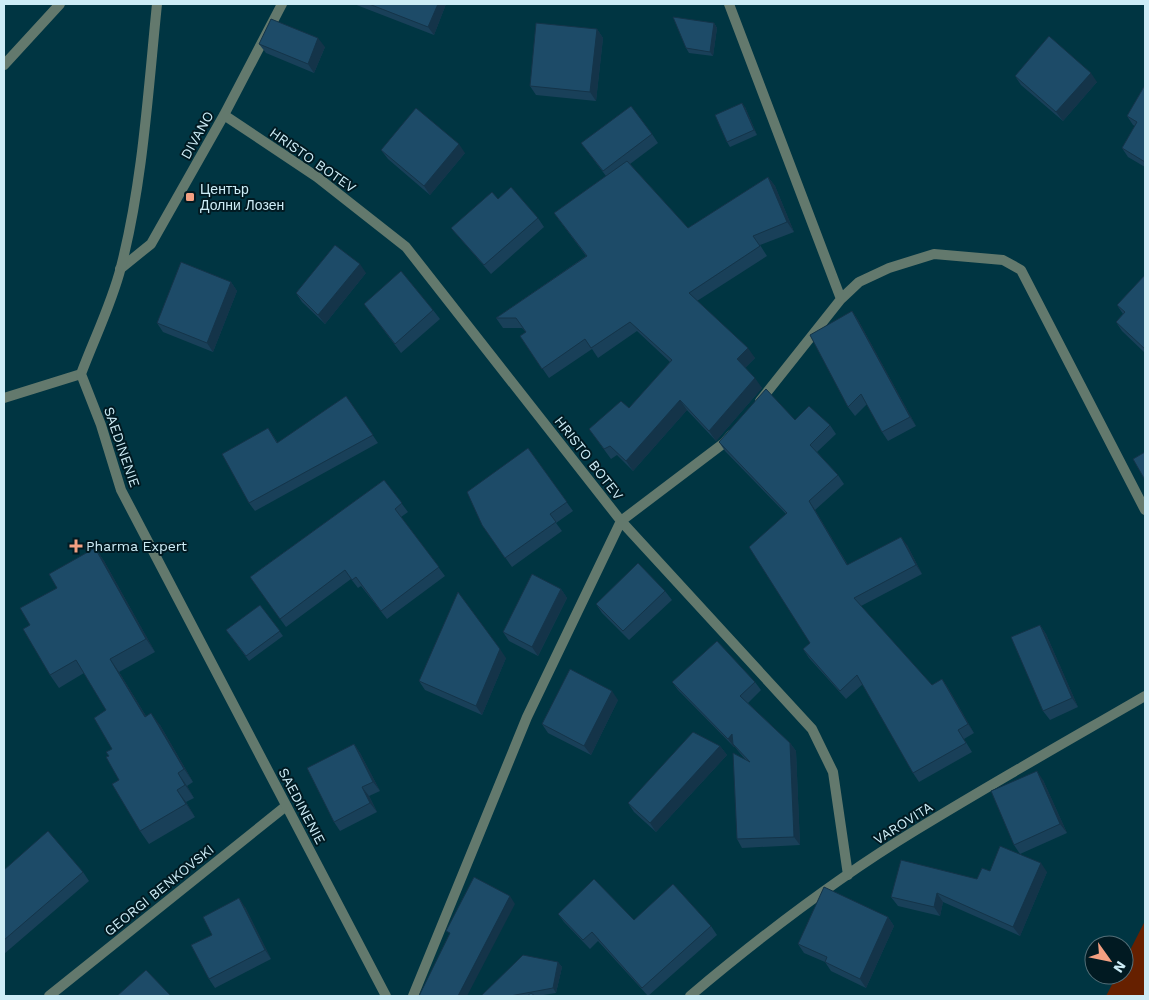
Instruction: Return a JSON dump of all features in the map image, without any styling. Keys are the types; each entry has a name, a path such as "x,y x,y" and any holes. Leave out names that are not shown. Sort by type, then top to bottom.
{"street":[{"path":"4,65 60,4"},
{"path":"4,398 81,374 120,269 140,171 157,4"},
{"name":"DIVANO","path":"120,269 151,244 224,115 282,4"},
{"path":"729,4 841,299"},
{"name":"HRISTO BOTEV","path":"224,115 317,177 406,247 621,520 812,729 833,772 848,875"},
{"path":"755,407 841,299 859,282 889,268 934,254 1002,260 1021,270 1145,510"},
{"name":"SAEDINENIE","path":"81,374 101,425 120,490 386,996"},
{"path":"413,996 528,717 621,520 724,443 736,429"},
{"name":"VAROVITA","path":"690,996 733,960 848,875 915,830 1145,696"},
{"name":"GEORGI BENKOVSKI","path":"50,996 286,806"}],"shaded area":[{"path":"1145,921 1145,996 1106,996 1112,985 1134,985 1134,942"}],"building":[{"path":"369,4 438,4 428,27"},
{"path":"673,17 714,23 710,52 686,48"},
{"path":"271,19 318,38 308,64 259,44"},
{"path":"536,23 597,29 590,92 530,86"},
{"path":"1049,36 1091,73 1056,112 1015,76"},
{"path":"1145,85 1145,162 1122,148 1137,122 1127,116"},
{"path":"742,103 754,130 727,142 715,115"},
{"path":"631,106 652,134 603,171 581,143"},
{"path":"416,108 459,144 424,186 381,150"},
{"path":"627,161 688,228 768,177 787,222 753,236 760,246 689,293 748,348 737,359 755,378 709,431 680,400 626,461 610,446 604,449 589,429 621,401 629,408 672,360 630,322 591,348 585,339 542,369 520,336 526,332 516,318 496,318 587,256 554,213"},
{"path":"511,187 538,218 484,265 451,228 492,192 498,199"},
{"path":"335,245 360,264 318,315 296,293"},
{"path":"181,262 231,282 207,343 157,323"},
{"path":"401,271 433,310 395,344 364,304"},
{"path":"1145,275 1145,349 1116,322 1125,312 1117,305"},
{"path":"852,311 910,417 882,432 861,394 848,407 810,335"},
{"path":"766,389 795,420 809,406 830,425 810,445 838,475 809,501 847,565 901,537 916,565 854,598 932,685 942,679 968,724 958,730 966,743 913,773 857,675 840,691 803,649 810,643 749,547 787,513 719,442"},
{"path":"346,396 373,435 249,503 222,454 268,428 277,443"},
{"path":"528,448 567,502 550,514 556,522 505,558 482,525 467,492"},
{"path":"1145,452 1145,480 1133,459"},
{"path":"384,480 402,503 395,509 439,567 381,611 356,577 352,580 345,570 280,619 250,577"},
{"path":"95,548 146,639 110,659 145,717 151,713 184,769 178,773 185,785 177,790 186,804 140,831 112,784 119,780 106,757 109,756 106,752 112,749 94,718 106,710 76,660 50,675 23,629 30,625 20,608 57,588 49,574"},
{"path":"638,563 665,591 623,631 596,604"},
{"path":"532,574 561,589 532,647 503,632"},
{"path":"458,592 500,649 476,706 419,681"},
{"path":"260,605 280,631 246,656 226,630"},
{"path":"1040,625 1072,698 1043,711 1011,637"},
{"path":"717,641 755,682 740,696 790,743 794,837 737,839 733,753 750,762 733,744 732,734 728,739 672,682"},
{"path":"570,669 612,691 584,746 542,724"},
{"path":"693,732 720,746 650,823 628,803"},
{"path":"354,744 373,782 362,787 370,803 334,822 307,768"},
{"path":"1037,771 1060,824 1014,845 991,791"},
{"path":"48,831 83,872 4,940 4,870"},
{"path":"1000,846 1041,863 1013,927 937,893 934,907 891,897 901,860 977,879 982,868 990,871"},
{"path":"474,877 510,896 458,996 419,996 450,933 446,931"},
{"path":"594,879 634,920 673,884 711,926 642,988 592,932 583,940 558,914"},
{"path":"824,887 888,917 860,979 825,962 827,957 798,944"},
{"path":"239,898 265,950 209,979 191,945 212,935 203,917"},
{"path":"523,955 558,962 553,988 510,996 481,996"},
{"path":"146,970 171,996 117,996"}],"place":[{"name":"Център Долни Лозен","path":"190,197"},
{"name":"Pharma Expert","path":"76,546"}]}
